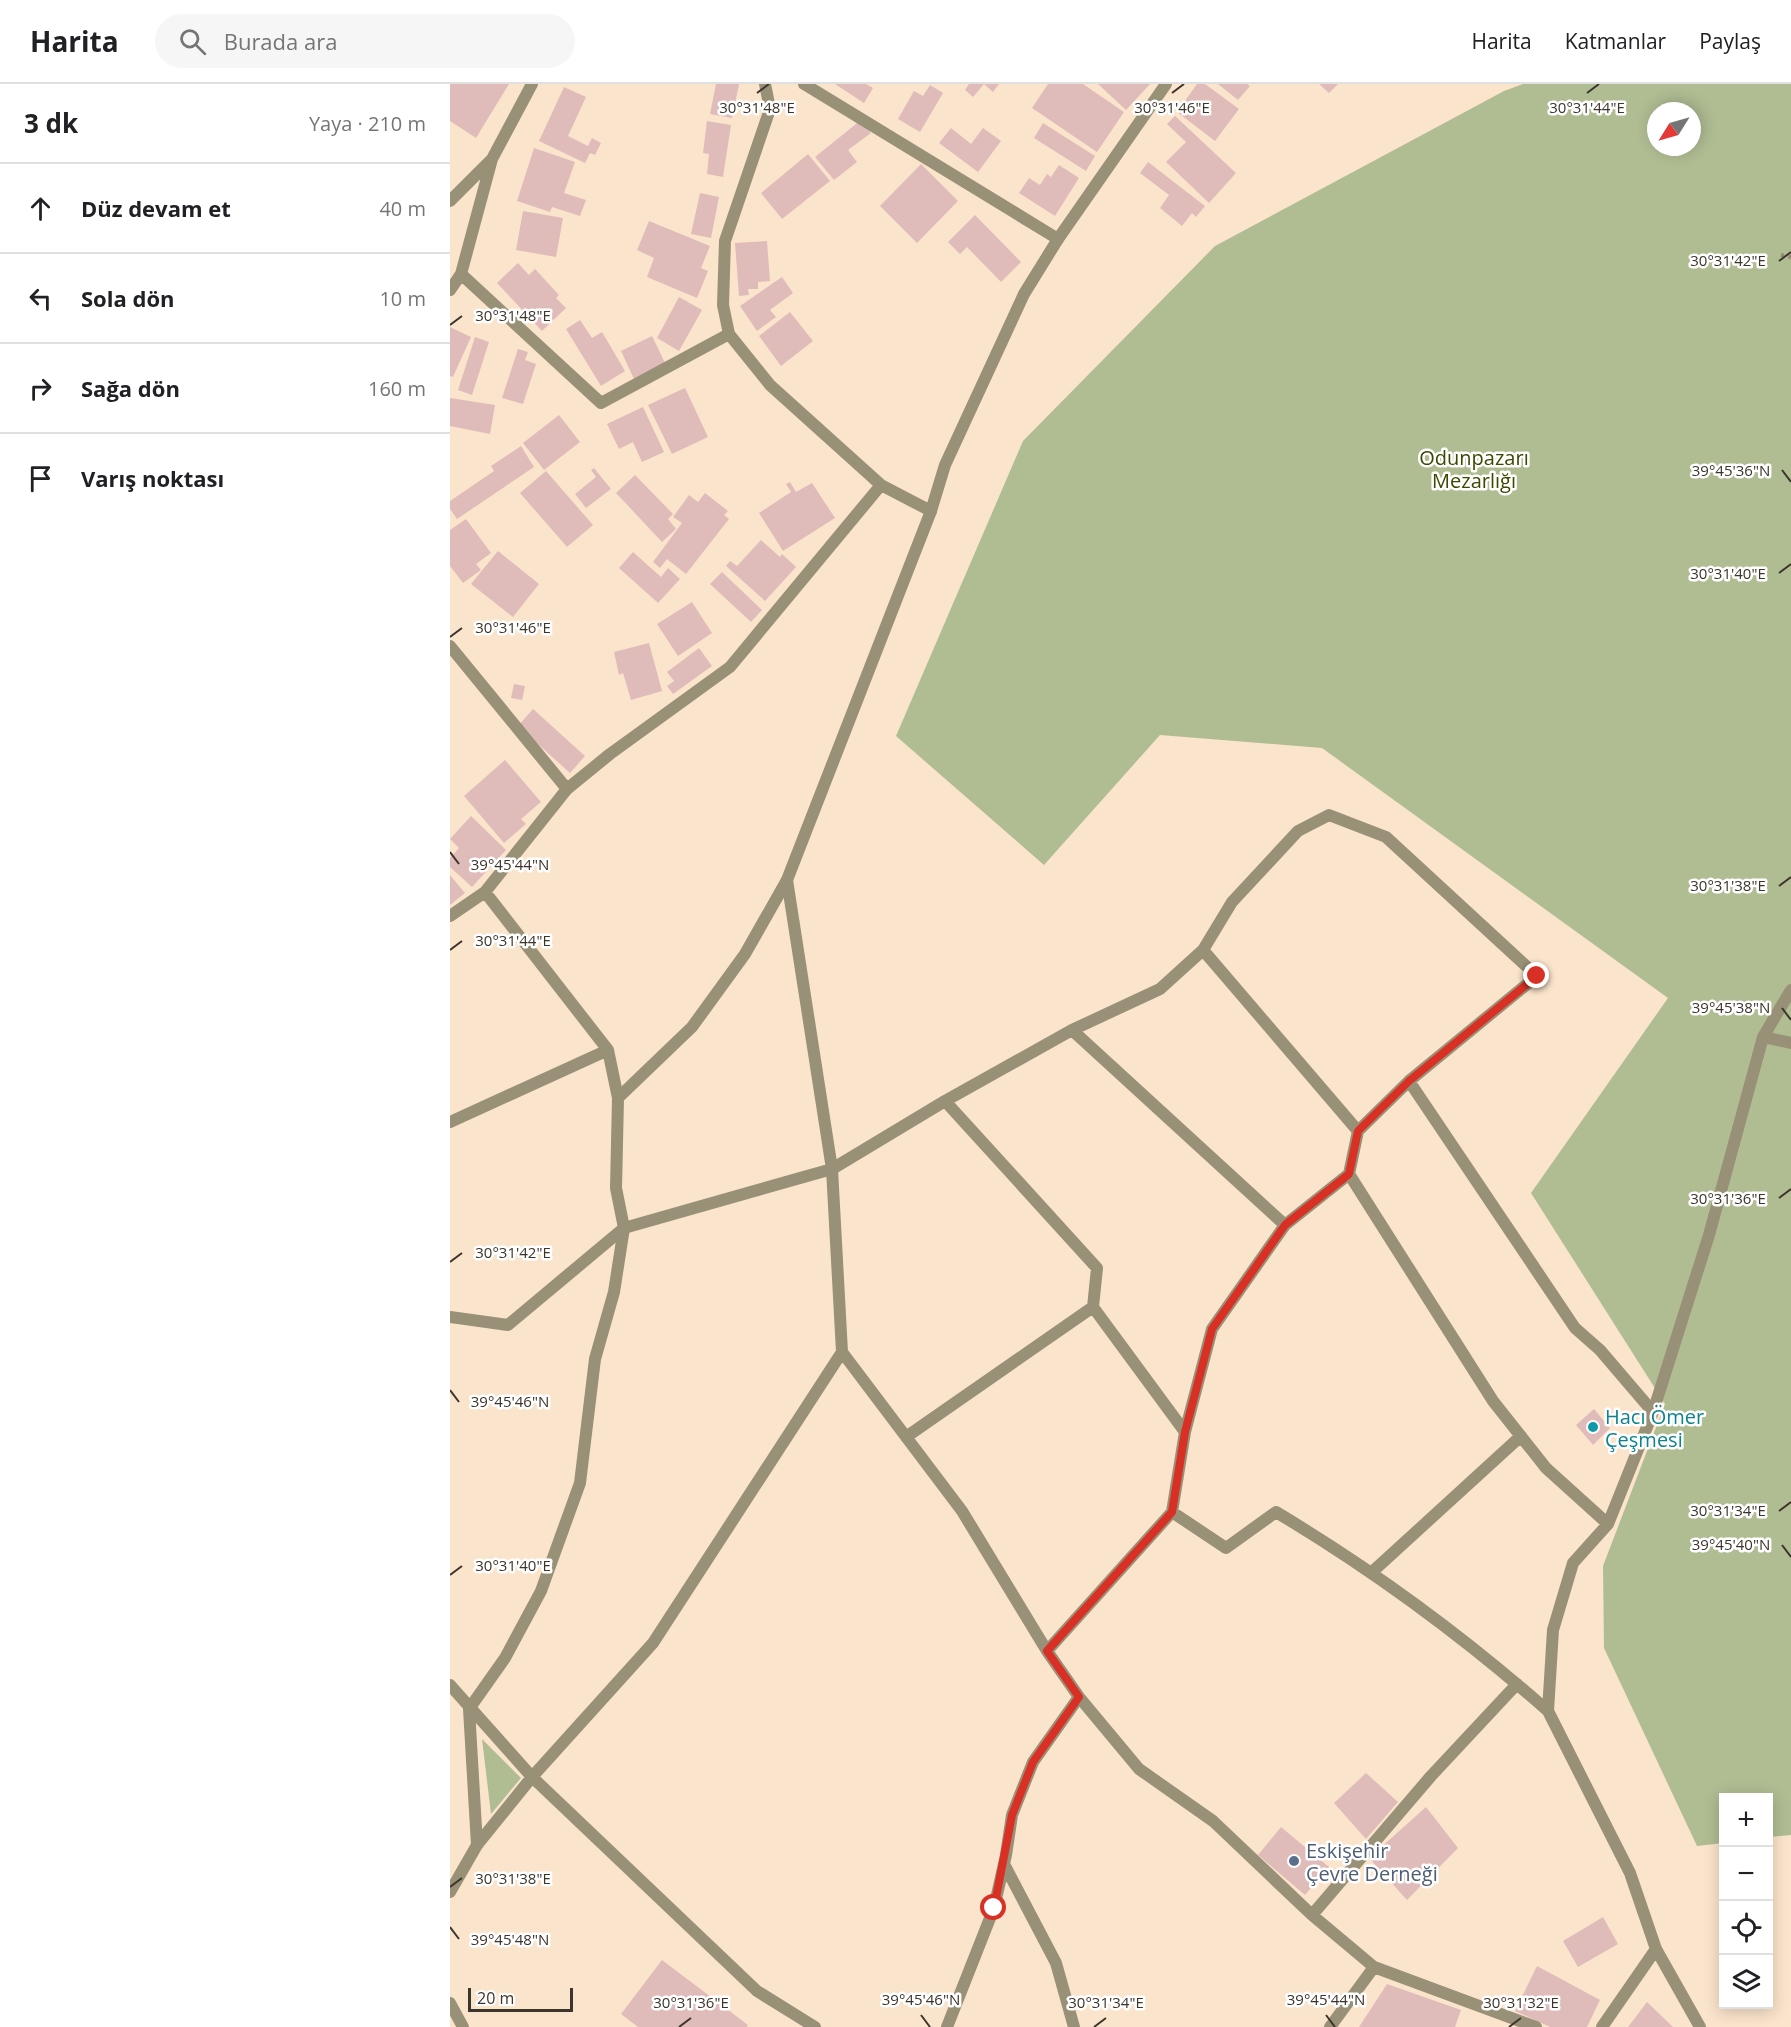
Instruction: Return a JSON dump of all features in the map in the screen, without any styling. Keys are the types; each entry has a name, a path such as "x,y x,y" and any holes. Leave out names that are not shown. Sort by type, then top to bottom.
{"street":[{"path":"450,290 461,274 492,159 532,84"},
{"path":"765,84 771,109 725,242 723,305 729,334 770,385 881,485 931,511"},
{"path":"804,84 1058,238"},
{"path":"618,1098 692,1027 745,954 787,880 931,511 945,465 1024,294 1058,238 1166,84"},
{"path":"450,201 492,159"},
{"path":"461,274 601,403 729,334"},
{"path":"450,916 485,892 567,789 610,754 730,667 881,485"},
{"path":"450,646 567,789"},
{"path":"450,1317 508,1325 624,1228 832,1169 945,1101 1072,1030 1160,989 1203,950 1232,902 1298,831 1329,815 1386,837 1537,976 1409,1081 1358,1131 1349,1174 1285,1225 1212,1329 1185,1432 1172,1512 1047,1651"},
{"path":"787,880 832,1169 842,1352 962,1511 1047,1651 1079,1697 1139,1769 1213,1821 1312,1916 1374,1967 1536,2027"},
{"path":"477,1845 469,1709 505,1658 541,1591 580,1483 596,1359 615,1292 624,1228 616,1188 618,1098 608,1050 485,892"},
{"path":"1203,950 1358,1131"},
{"path":"1548,1711 1553,1630 1573,1563 1608,1524 1653,1412 1709,1235 1763,1037 1791,990"},
{"path":"1072,1030 1285,1225"},
{"path":"1763,1037 1791,1043"},
{"path":"450,1122 608,1050"},
{"path":"1409,1081 1575,1328 1600,1350 1653,1412"},
{"path":"945,1101 1097,1268 1093,1307 1185,1432"},
{"path":"1349,1174 1493,1401 1546,1468 1608,1524"},
{"path":"906,1437 1093,1307"},
{"path":"450,1892 477,1845 532,1777 653,1642 842,1352"},
{"path":"1371,1573 1521,1436"},
{"path":"1172,1512 1226,1548 1276,1512 1371,1573 1493,1663 1548,1711 1630,1873 1656,1949 1700,2027"},
{"path":"1312,1916 1431,1776 1517,1684"},
{"path":"450,1685 532,1777 757,1990 815,2027"},
{"path":"947,2027 994,1908 1012,1815 1033,1762 1079,1697"},
{"path":"1004,1864 1056,1963 1074,2027"},
{"path":"1602,2027 1656,1949"},
{"path":"1331,2026 1374,1967"},
{"path":"450,2003 463,2027"}],"path":[{"path":"1781,255 1791,257"}],"green space":[{"name":"Odunpazarı Mezarlığı","path":"1523,84 1791,84 1791,1835 1773,1837 1773,1793 1719,1793 1719,1843 1697,1846 1604,1648 1603,1566 1665,1404 1531,1193 1668,998 1322,748 1160,735 1044,865 896,736 1023,441 1215,246 1504,91"},
{"path":"482,1739 521,1778 491,1814"}],"building":[{"path":"450,84 509,84 476,138 450,121"},
{"path":"716,84 739,84 732,118 710,114"},
{"path":"835,84 866,84 873,88 864,103"},
{"path":"969,84 984,84 973,97 965,90"},
{"path":"984,84 999,84 993,92"},
{"path":"1048,84 1083,84 1124,112 1097,152 1032,108"},
{"path":"1098,84 1150,84 1126,110"},
{"path":"1197,84 1205,84 1239,109 1215,141 1177,112"},
{"path":"1218,84 1247,84 1250,86 1238,100"},
{"path":"1319,84 1338,84 1329,93"},
{"path":"930,85 943,93 920,132 898,119 914,91 923,96"},
{"path":"564,87 586,97 568,136 588,146 592,138 601,143 595,155 590,153 585,163 539,141"},
{"path":"1175,116 1236,173 1209,203 1166,162 1186,142 1167,124"},
{"path":"861,120 871,133 848,150 857,162 834,180 815,157"},
{"path":"707,121 731,125 723,177 707,174 709,154 703,153"},
{"path":"1043,123 1095,156 1086,171 1034,138"},
{"path":"951,128 971,144 983,128 1001,141 978,172 939,143"},
{"path":"534,148 575,162 564,193 586,200 580,216 552,207 550,212 517,201"},
{"path":"808,154 830,181 782,219 761,193"},
{"path":"1148,162 1205,206 1196,217 1192,213 1182,226 1160,208 1169,195 1140,173"},
{"path":"921,164 958,201 917,243 880,206"},
{"path":"1059,165 1079,178 1055,216 1019,193 1029,178 1040,185 1047,174 1051,177"},
{"path":"700,193 719,197 711,238 691,234"},
{"path":"523,211 563,218 556,257 516,250"},
{"path":"975,215 1021,262 1001,282 967,247 960,254 948,242"},
{"path":"649,221 710,246 701,268 708,271 697,298 647,277 654,258 637,250"},
{"path":"767,241 770,281 758,282 758,289 748,289 749,295 739,296 735,243"},
{"path":"518,263 529,275 535,269 559,295 556,298 566,308 542,331 497,283"},
{"path":"782,277 793,293 770,310 776,317 757,331 740,306"},
{"path":"679,297 702,310 679,351 657,338"},
{"path":"790,312 813,341 781,366 759,336"},
{"path":"580,320 592,338 602,332 625,371 601,386 566,329"},
{"path":"450,327 471,337 453,377 450,376"},
{"path":"652,336 666,365 634,379 621,351"},
{"path":"475,337 489,342 472,395 458,390"},
{"path":"518,349 528,352 525,360 536,364 523,404 502,398"},
{"path":"685,388 708,437 672,454 648,405"},
{"path":"450,398 495,405 490,434 450,426"},
{"path":"643,407 664,452 642,462 633,442 619,449 607,424"},
{"path":"559,415 580,442 544,470 523,443"},
{"path":"521,446 534,467 457,519 450,509 450,501 494,471 491,466"},
{"path":"594,468 611,489 586,508 575,494 596,477 591,470"},
{"path":"546,471 593,525 567,547 520,493"},
{"path":"635,475 673,514 668,519 676,529 662,542 616,493"},
{"path":"790,482 796,492 812,483 835,518 783,551 759,513 791,492 786,484"},
{"path":"705,493 728,511 724,515 729,519 686,574 667,559 660,568 653,562 682,523 673,517 689,495 698,502"},
{"path":"466,519 491,553 476,564 481,570 463,583 450,566 450,530"},
{"path":"761,540 780,557 782,554 796,567 765,601 726,566 730,561 737,566"},
{"path":"498,551 539,584 513,617 471,584"},
{"path":"633,552 661,577 668,568 680,579 658,603 619,568"},
{"path":"722,572 762,610 751,622 710,584"},
{"path":"692,602 712,633 678,656 657,624"},
{"path":"649,643 662,691 631,700 623,673 619,675 614,652"},
{"path":"699,648 712,666 673,694 667,686 674,681 667,672"},
{"path":"514,684 525,686 522,700 511,698"},
{"path":"533,709 585,756 570,773 518,726"},
{"path":"505,760 541,802 521,819 526,824 504,843 464,796"},
{"path":"471,816 506,850 472,887 450,867 450,858 459,848 450,839"},
{"path":"450,875 465,893 450,905"},
{"name":"Hacı Ömer Çeşmesi","path":"1594,1409 1610,1428 1593,1445 1576,1425"},
{"path":"1366,1773 1398,1802 1366,1839 1334,1803"},
{"path":"1426,1807 1458,1848 1407,1900 1369,1858"},
{"name":"Eskişehir Çevre Derneği","path":"1281,1827 1329,1867 1305,1895 1258,1855"},
{"path":"1603,1917 1618,1944 1578,1967 1563,1941"},
{"path":"662,1960 748,2025 747,2027 638,2027 621,2014"},
{"path":"1537,1966 1600,2000 1587,2027 1550,2027 1515,2011"},
{"path":"1387,1984 1461,2010 1455,2027 1359,2027"},
{"path":"1647,2002 1673,2027 1628,2027"}],"place":[{"name":"Hacı Ömer Çeşmesi","path":"1593,1427"},
{"name":"Eskişehir Çevre Derneği","path":"1294,1861"}],"route":[{"path":"994,1908 1012,1815 1033,1762 1079,1697 1047,1651 1172,1512 1185,1432 1212,1329 1285,1225 1349,1174 1358,1131 1409,1081 1537,976"}]}
